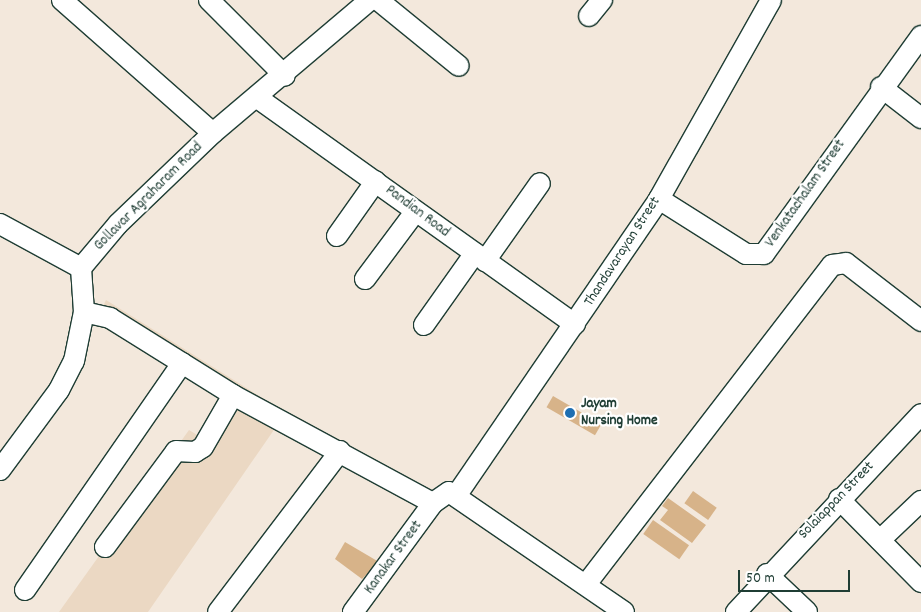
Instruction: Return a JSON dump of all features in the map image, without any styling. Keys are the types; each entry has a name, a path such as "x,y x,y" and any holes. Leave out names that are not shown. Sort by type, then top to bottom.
{"street":[{"path":"62,0 213,133"},
{"path":"209,0 285,76"},
{"name":"Gollavar Agraharam Road","path":"80,268 118,224 213,133 259,99 370,0"},
{"path":"378,0 459,66"},
{"path":"588,16 602,0"},
{"name":"Thandavarayan Street","path":"458,493 575,324 658,198 771,0"},
{"name":"Venkatachalam Street","path":"658,198 746,254 764,254 881,88 921,36"},
{"path":"881,88 921,118"},
{"name":"Pandian Road","path":"259,99 376,181 415,212 575,324"},
{"path":"337,236 376,181"},
{"path":"424,325 540,183"},
{"path":"365,279 415,212"},
{"path":"0,224 80,268 84,312 74,361 59,390 0,470"},
{"path":"587,583 832,265 846,263 921,321"},
{"path":"84,312 110,318 233,395 340,451 433,503 450,492 458,493 587,583 624,612"},
{"path":"25,590 182,364"},
{"path":"105,547 176,451 195,452 203,447 233,395"},
{"name":"Solaiappan Street","path":"736,612 767,574 921,414"},
{"path":"218,612 340,451"},
{"path":"839,499 921,582"},
{"path":"880,540 921,501"},
{"name":"Kanakar Street","path":"354,612 433,503"},
{"path":"767,574 807,612"}],"shaded area":[{"path":"106,300 264,399 429,489 417,504 278,424 148,612 59,612 189,430 209,442 238,403 95,323"}],"building":[{"path":"553,396 601,424 595,435 546,407"},
{"path":"693,491 717,508 708,520 684,503"},
{"path":"668,498 706,525 692,543 660,520 668,510 662,506"},
{"path":"653,520 689,545 679,559 643,534"},
{"path":"345,542 379,562 362,579 335,559"}],"place":[{"name":"Jayam Nursing Home","path":"570,413"}]}
